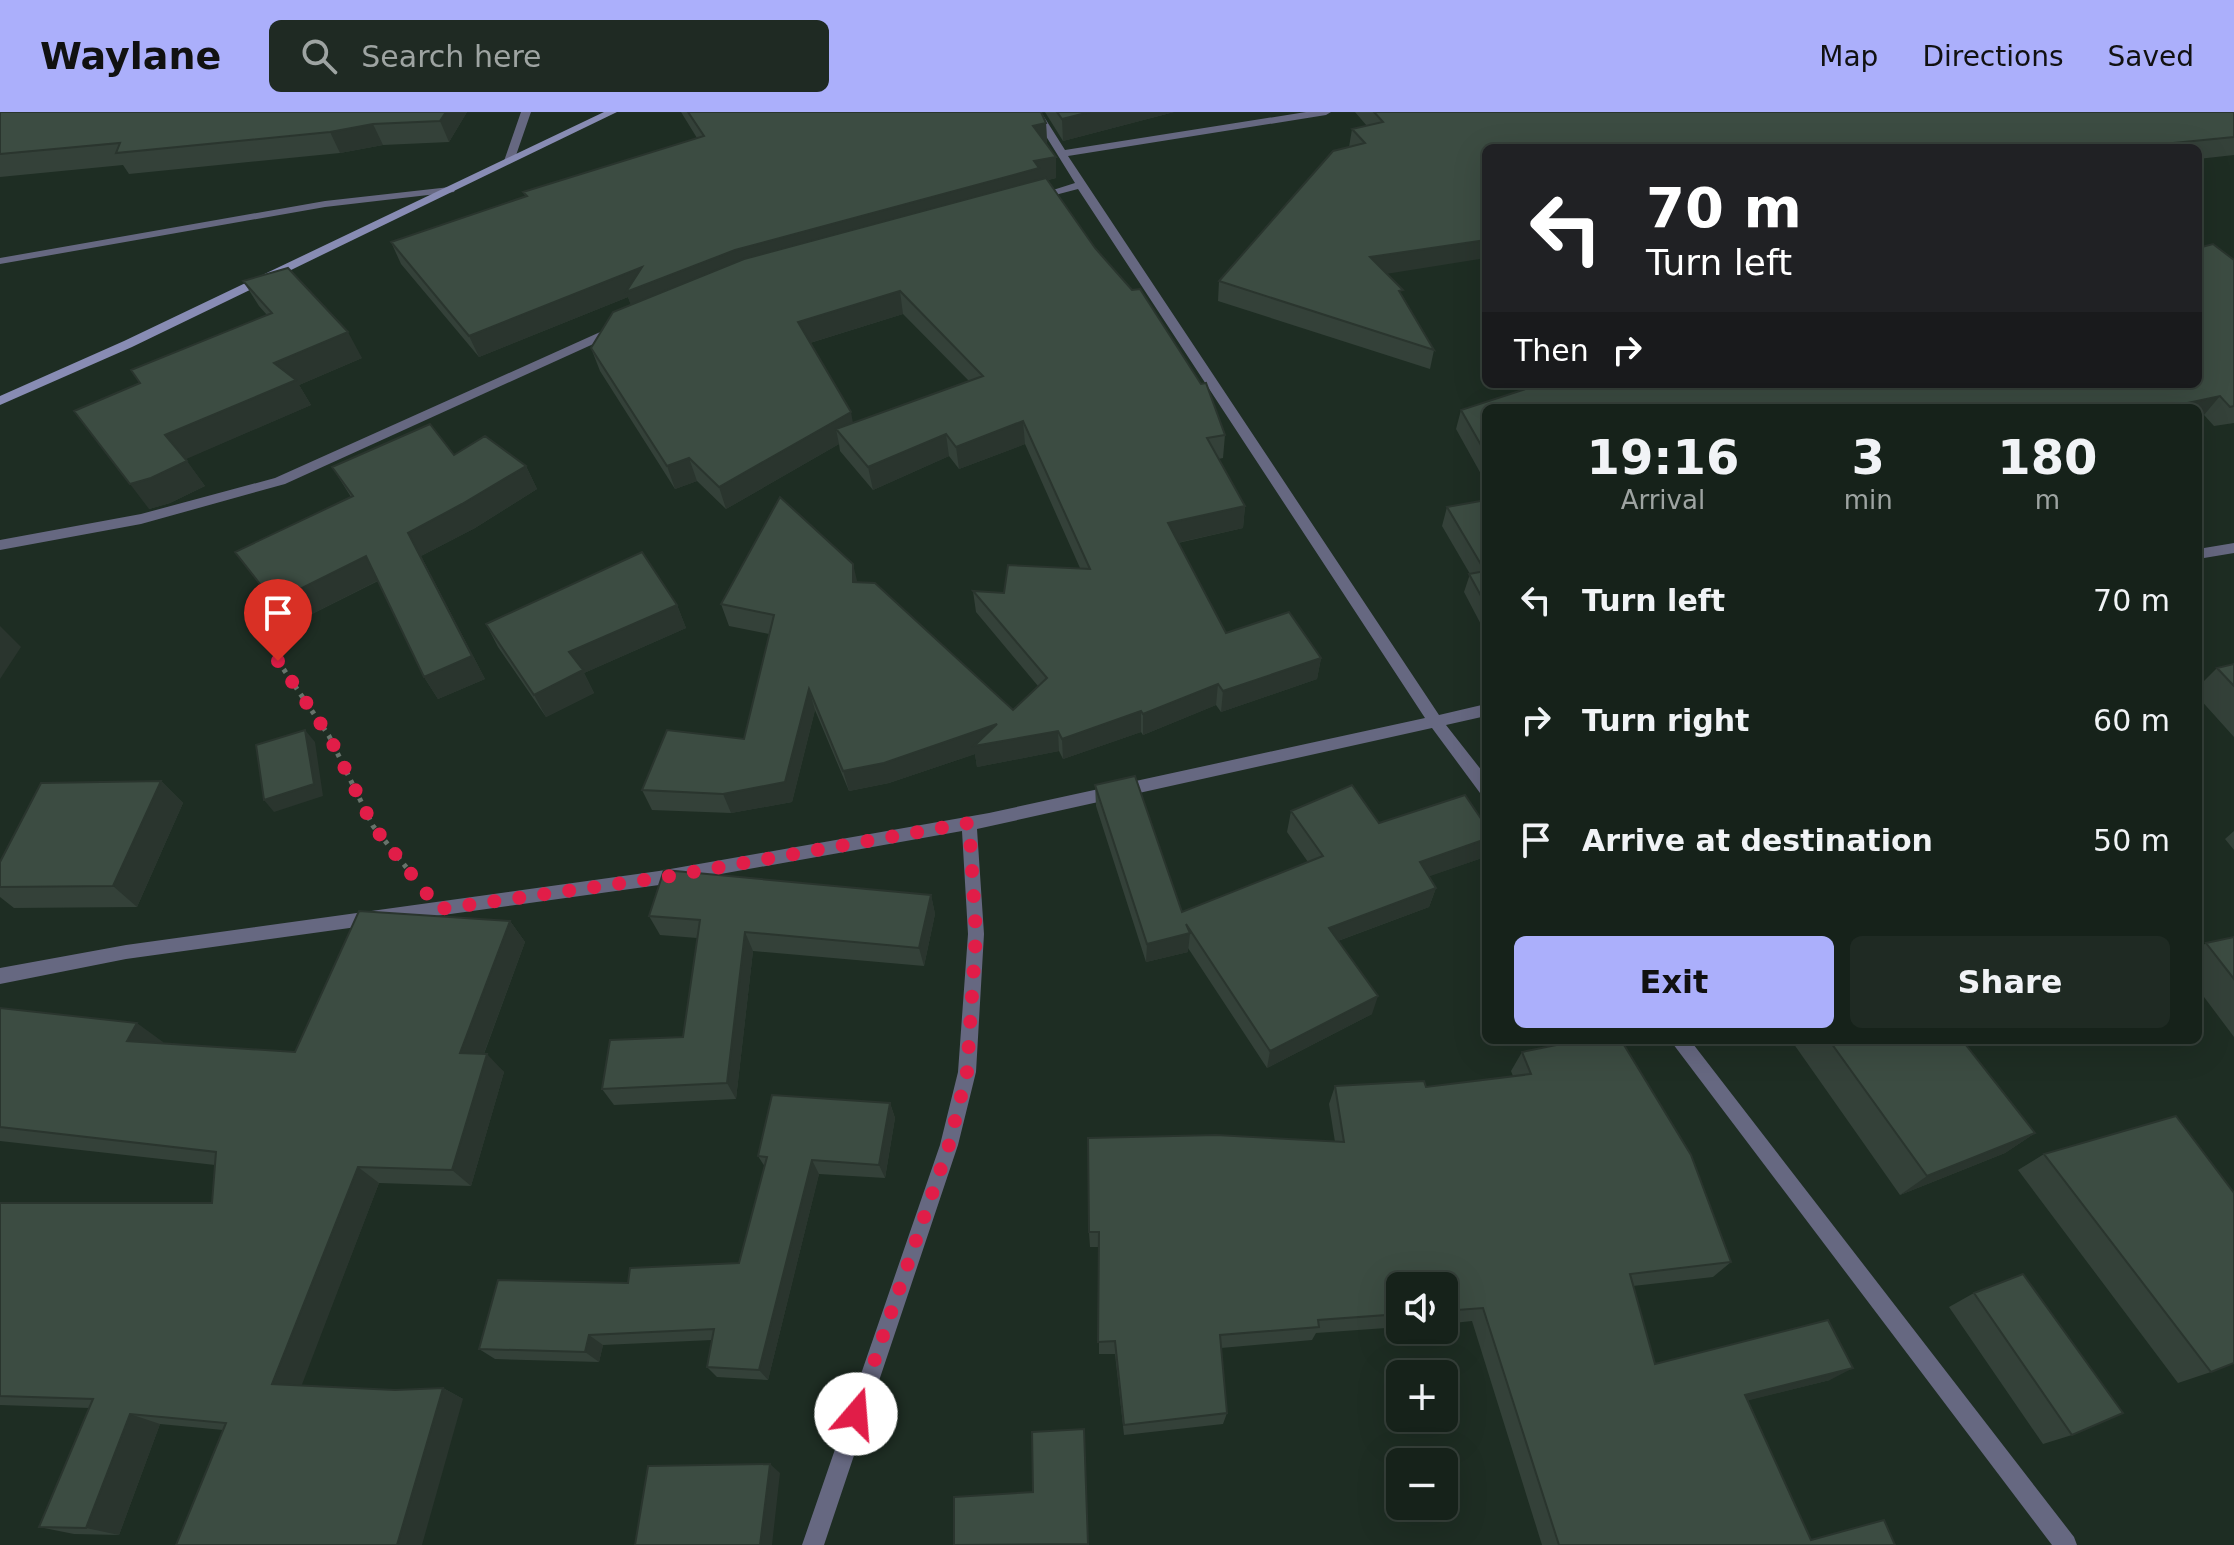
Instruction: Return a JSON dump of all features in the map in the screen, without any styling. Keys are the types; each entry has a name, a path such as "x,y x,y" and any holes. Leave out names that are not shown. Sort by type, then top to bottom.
{"main road":[{"path":"0,401 128,344 612,112"}],"street":[{"path":"509,161 526,112"},
{"path":"1036,112 1435,721 1482,783"},
{"path":"1064,153 1326,112"},
{"path":"1020,201 1081,185"},
{"path":"0,261 325,204 450,190"},
{"path":"0,545 137,522 221,501 280,481 637,320"},
{"path":"2202,553 2234,548"},
{"path":"0,976 126,952 659,878 969,823 1482,711"},
{"path":"813,1545 949,1145 967,1072 976,934 969,823"},
{"path":"1682,1044 2066,1545"}],"path":[{"path":"278,661 329,736 373,826 439,909"}],"building":[{"path":"0,112 446,112 440,121 373,124 330,132 116,153 120,143 0,154"},
{"path":"688,112 1041,112 1046,123 1033,126 1056,157 1034,161 1039,168 735,250 626,292 642,267 469,336 391,242 527,196 523,192 704,136"},
{"path":"1057,112 1090,112 1062,119"},
{"path":"1374,112 2234,112 2234,137 2163,144 1482,144 1482,241 1370,257 1403,290 1399,291 1434,350 1219,281 1333,151 1365,143 1352,129 1383,122"},
{"path":"1046,178 1095,248 1132,290 1140,289 1201,384 1206,383 1225,435 1207,438 1245,506 1168,523 1226,633 1289,612 1321,658 1223,691 1218,684 1143,714 1141,711 1062,739 1058,731 974,746 997,724 884,763 843,771 809,689 785,782 723,794 642,790 667,730 744,739 774,615 721,604 780,497 853,564 853,582 875,583 1013,710 1047,678 973,591 1004,593 1008,565 1090,569 1023,421 956,447 946,434 868,467 836,429 983,376 900,291 798,322 851,412 719,487 689,458 667,466 591,348 613,312 744,259"},
{"path":"2213,244 2234,260 2234,406 2230,407 2220,396 2183,404 1482,404 1482,447 1461,410 1529,388 2202,388 2202,247"},
{"path":"288,268 348,332 274,363 296,380 165,435 187,461 130,484 74,411 140,383 131,370 272,313 243,281"},
{"path":"430,424 454,455 485,436 526,466 408,533 472,656 424,677 366,556 274,602 235,552 353,496 332,467"},
{"path":"1482,501 1482,566 1447,507"},
{"path":"642,552 677,605 569,652 583,670 534,695 486,624"},
{"path":"1482,572 1482,598 1469,574"},
{"path":"2234,664 2234,686 2217,668"},
{"path":"305,730 314,784 264,800 256,745"},
{"path":"1135,776 1182,912 1323,856 1291,811 1352,785 1379,823 1465,795 1482,820 1482,840 1420,862 1436,888 1329,928 1378,996 1270,1051 1186,924 1190,933 1147,944 1095,785"},
{"path":"161,781 113,886 0,887 0,862 41,783"},
{"path":"664,870 931,895 919,948 745,932 727,1083 602,1089 610,1040 683,1037 700,920 649,916"},
{"path":"359,911 510,921 460,1053 487,1054 452,1170 358,1167 272,1384 395,1390 443,1388 397,1545 176,1545 226,1423 130,1414 86,1528 39,1527 93,1399 0,1396 0,1203 212,1203 216,1152 0,1127 0,1008 137,1023 127,1041 295,1052"},
{"path":"2234,937 2234,979 2206,943"},
{"path":"1562,1044 1623,1044 1691,1155 1731,1262 1630,1274 1655,1364 1828,1320 1853,1368 1745,1395 1811,1540 1884,1520 1895,1545 1559,1545 1483,1308 1458,1310 1458,1272 1386,1272 1386,1315 1318,1320 1319,1327 1220,1335 1227,1413 1124,1425 1115,1341 1098,1342 1099,1232 1089,1232 1088,1138 1216,1135 1344,1142 1335,1086 1424,1081 1426,1087 1531,1074 1522,1052"},
{"path":"1832,1044 1965,1044 2035,1133 1927,1176"},
{"path":"772,1095 890,1103 879,1165 812,1160 759,1370 707,1367 714,1329 589,1335 585,1352 479,1349 498,1280 628,1283 630,1268 739,1263 767,1157 758,1156"},
{"path":"2176,1116 2234,1193 2234,1363 2211,1372 2044,1154"},
{"path":"2023,1274 2123,1413 2072,1435 1974,1293"},
{"path":"1084,1429 1088,1544 954,1545 954,1497 1033,1492 1032,1432"},
{"path":"770,1464 760,1545 635,1545 648,1466"}],"route":[{"path":"278,661 329,736 373,826 439,909 659,878 969,823 976,934 974,1003 967,1072 949,1145 856,1414"}]}
